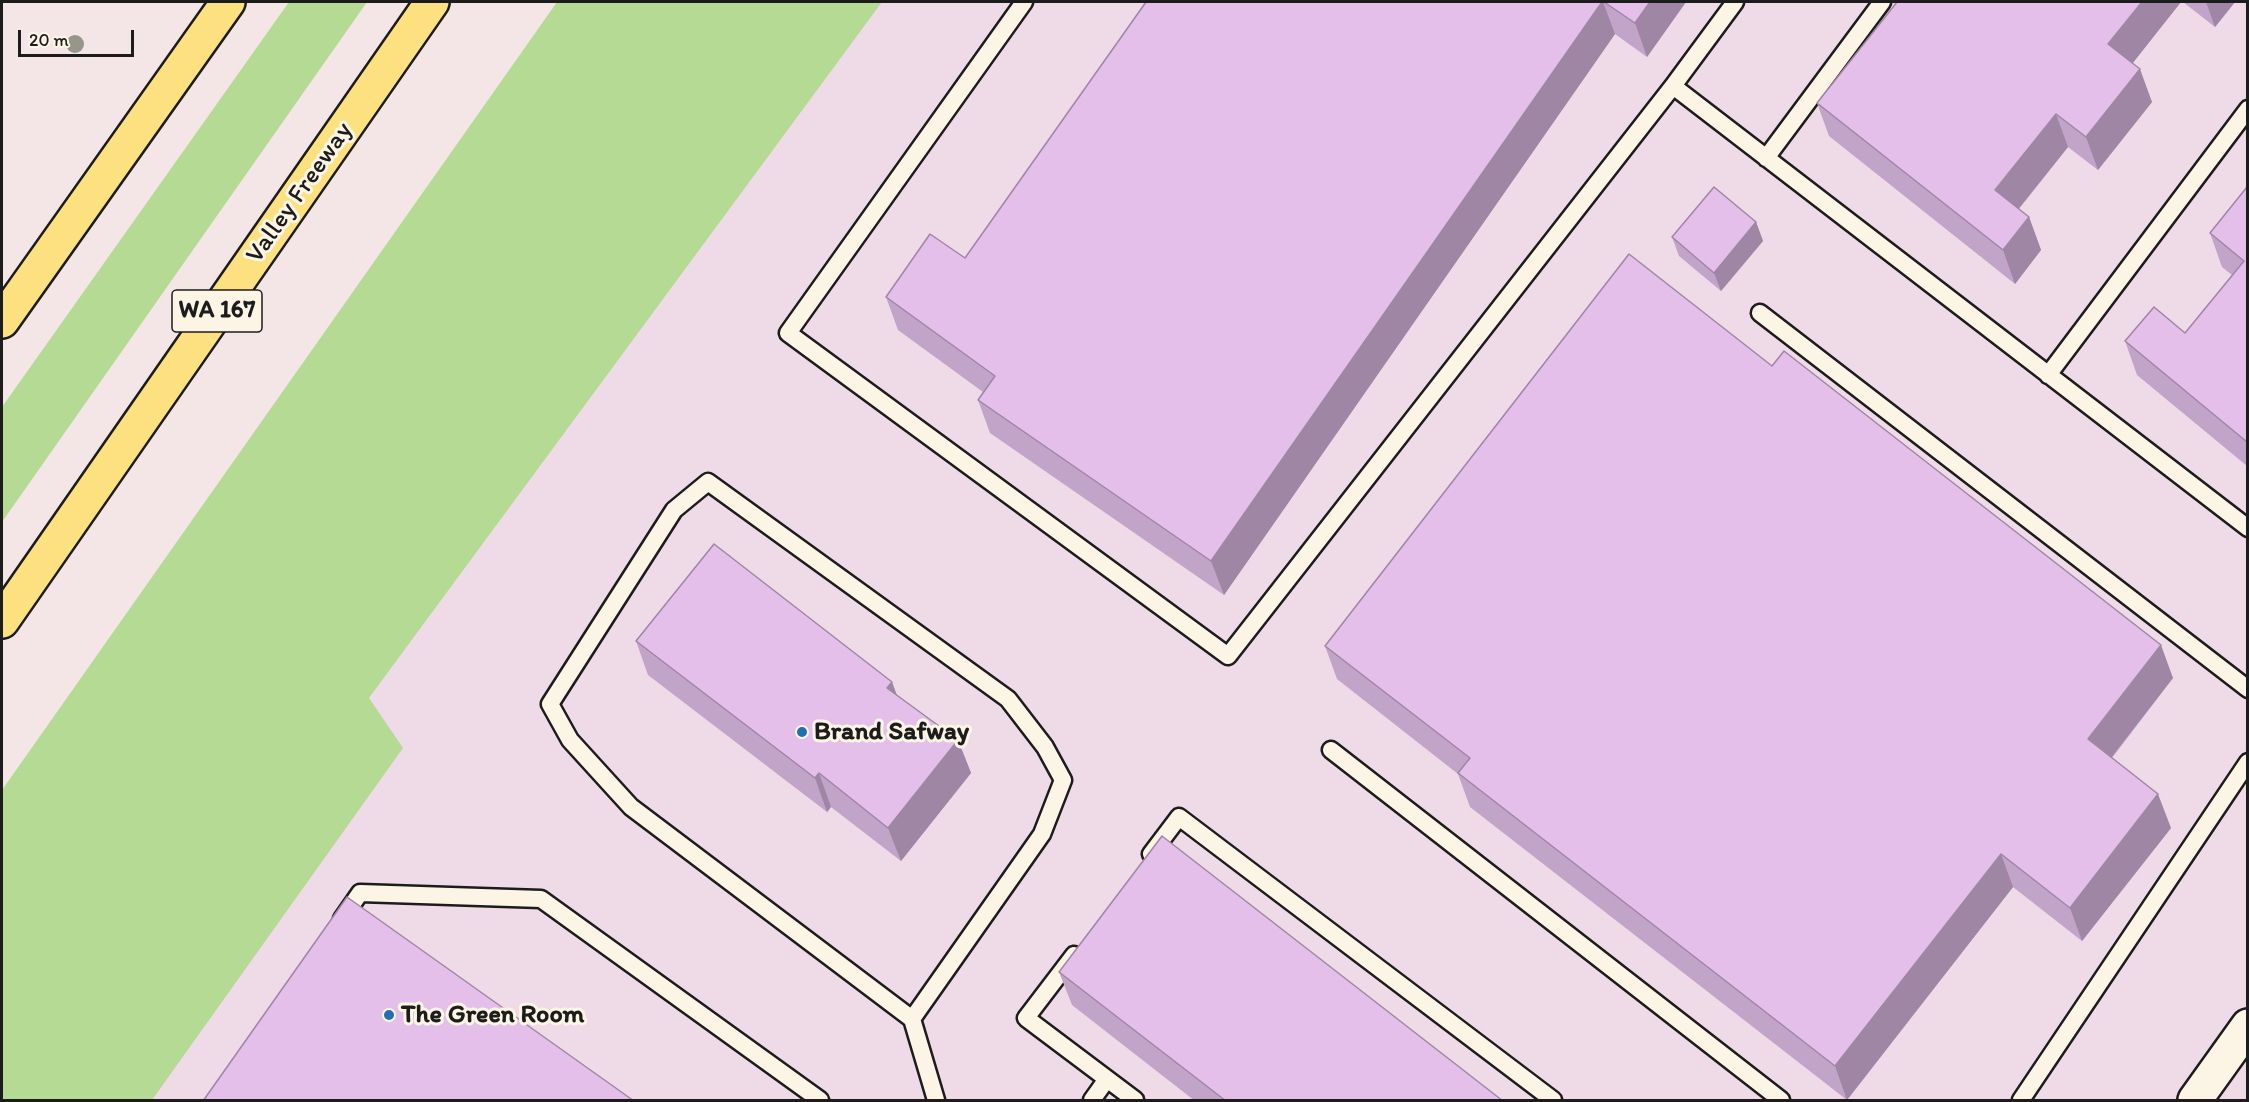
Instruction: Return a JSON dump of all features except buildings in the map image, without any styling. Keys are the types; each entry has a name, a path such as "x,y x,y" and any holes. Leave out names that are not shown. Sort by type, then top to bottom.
{"highway":[{"path":"2,321 228,2"},
{"name":"Valley Freeway","path":"2,621 432,2"}],"main road":[{"path":"2195,1101 2247,1026"}],"lane":[{"path":"1023,2 788,333 1228,656 1673,87 1735,2"},
{"path":"1766,158 1882,2"},
{"path":"1673,87 2247,528"},
{"path":"2048,375 2247,109"},
{"path":"1760,314 2247,689"},
{"path":"912,1019 1042,834 1063,780 1045,747 1008,699 708,482 674,510 550,704 570,740 631,807 912,1019 936,1101"},
{"path":"1331,750 1781,1101"},
{"path":"2021,1101 2247,762"},
{"path":"1144,863 1179,817 1553,1101"},
{"path":"333,931 360,893 541,898 820,1101"},
{"path":"1082,945 1026,1018 1135,1101"},
{"path":"1092,1101 1107,1079"}],"shaded area":[{"path":"882,2 2247,2 2247,1100 101,1100 375,690"}],"green space":[{"path":"289,2 367,2 2,522 2,407"},
{"path":"557,2 882,2 369,698 403,748 152,1100 2,1100 2,790"}],"place":[{"name":"Brand Safway","path":"802,732"},
{"name":"The Green Room","path":"389,1015"}]}
